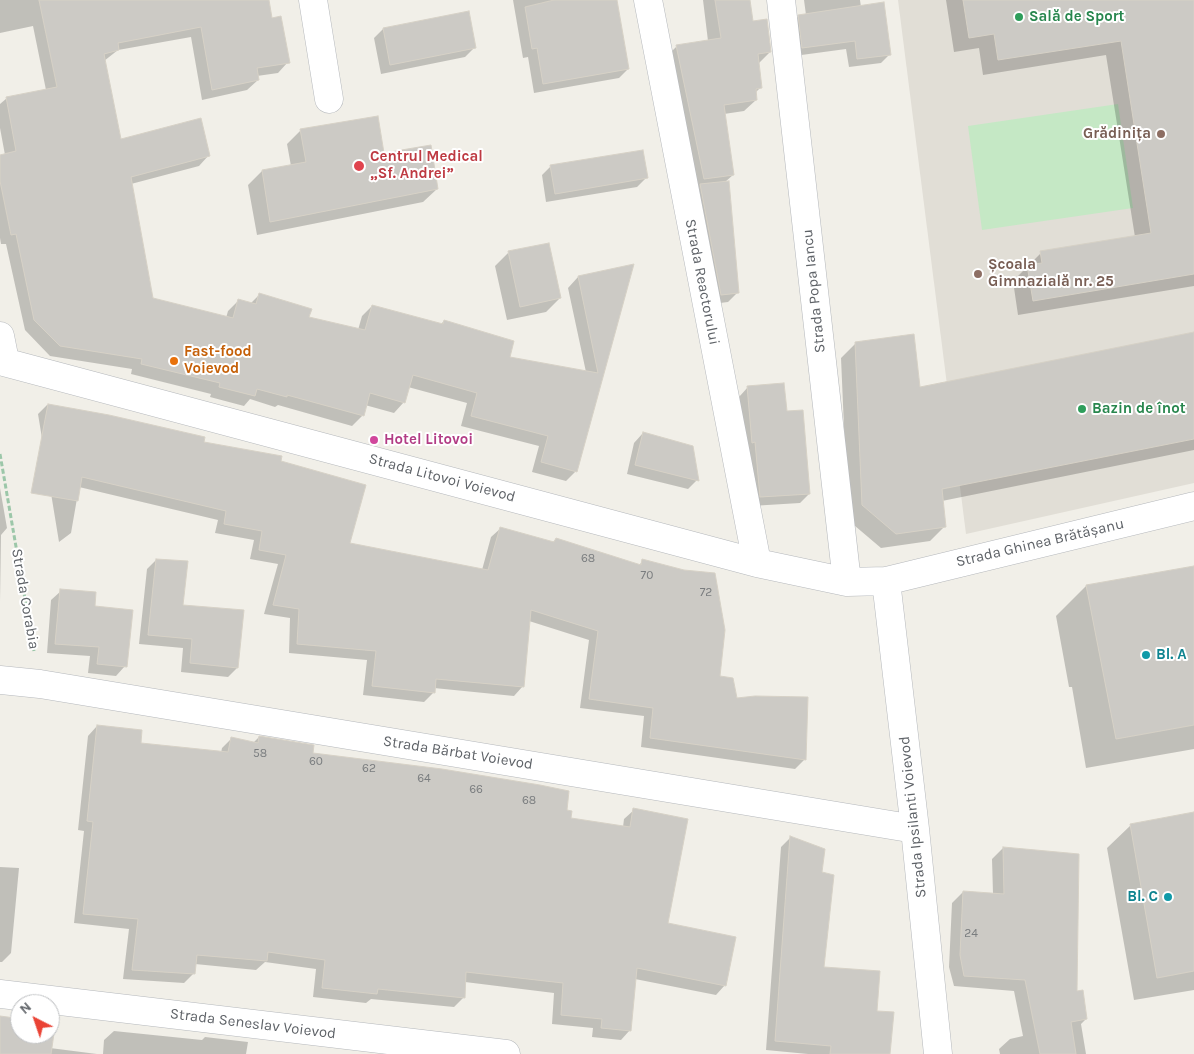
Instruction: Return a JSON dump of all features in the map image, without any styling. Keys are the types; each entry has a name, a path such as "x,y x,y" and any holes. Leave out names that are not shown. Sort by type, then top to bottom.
{"street":[{"path":"312,0 329,99"},
{"name":"Strada Reactorului","path":"648,0 757,563"},
{"name":"Strada Popa Iancu","path":"782,0 847,582"},
{"name":"Strada Litovoi Voievod","path":"2,352 757,563 847,582 886,581"},
{"name":"Strada Ghinea Brătășanu","path":"886,581 1194,506"},
{"name":"Strada Ipsilanti Voievod","path":"886,581 915,829 938,1054"},
{"name":"Strada Bărbat Voievod","path":"0,680 40,684 915,829"},
{"name":"Strada Seneslav Voievod","path":"0,994 506,1054"}],"path":[{"name":"Strada Corabia","path":"0,454 40,684"}],"shaded area":[{"name":"Școala Gimnazială nr. 25","path":"898,0 1194,0 1194,483 966,534"}],"green space":[{"path":"1118,104 1133,208 982,230 968,126"}],"building":[{"path":"39,0 269,0 272,18 281,16 290,63 257,68 259,80 212,90 201,27 118,43 119,50 104,54 121,139 201,118 210,156 131,177 153,298 233,318 238,299 256,304 259,293 312,309 309,317 365,330 372,305 443,324 444,320 514,341 510,357 598,373 578,276 634,264 577,472 541,462 548,436 471,416 477,393 413,375 405,403 370,393 364,416 287,395 287,397 257,389 255,396 219,387 220,383 141,364 142,359 60,346 34,320 16,234 11,235 0,181 0,155 16,151 6,97 57,87"},
{"path":"554,0 617,0 629,69 543,84 537,48 532,49 525,7"},
{"path":"715,0 750,0 753,21 767,19 771,52 758,54 762,88 756,89 757,100 724,105 734,175 704,179 676,45 721,38"},
{"name":"Grădinița","path":"963,0 1194,0 1194,274 1033,301 1027,265 1042,263 1040,251 1151,233 1121,41 998,60 994,34 969,38"},
{"path":"884,2 891,55 857,59 855,41 802,48 798,15"},
{"path":"469,11 476,48 390,65 383,28"},
{"name":"Centrul Medical „Sf. Andrei”","path":"378,116 384,153 431,145 438,189 270,222 262,170 306,162 300,129"},
{"path":"643,150 648,178 555,194 550,165"},
{"path":"729,181 739,293 721,295 700,184"},
{"path":"549,243 561,298 520,307 508,251"},
{"path":"1194,332 1194,439 942,489 946,527 896,534 862,505 855,342 914,334 920,387"},
{"path":"784,383 787,411 803,410 810,494 760,497 755,442 752,443 747,386"},
{"path":"48,404 109,415 205,437 204,442 282,456 281,461 366,485 350,543 488,570 500,527 554,542 556,538 641,565 642,559 684,570 715,573 725,630 720,676 733,678 737,698 755,696 808,697 806,760 650,738 653,708 589,699 598,631 531,610 524,687 436,679 435,693 372,686 376,651 297,644 299,609 273,605 286,555 259,550 262,531 224,524 226,511 82,477 78,501 31,493"},
{"path":"643,432 693,446 699,481 635,465"},
{"path":"156,559 188,561 183,605 244,610 238,668 190,663 192,639 148,635"},
{"name":"Bl. A","path":"1194,566 1194,725 1116,739 1086,585"},
{"path":"60,589 96,592 95,606 133,610 127,667 97,664 99,647 55,644"},
{"path":"97,725 142,730 141,743 228,752 231,737 258,743 259,736 314,745 313,753 442,769 540,785 569,791 567,810 572,811 571,818 630,827 633,808 688,819 668,923 736,937 726,986 637,968 631,1031 601,1028 602,1019 561,1015 563,983 466,972 465,998 378,989 377,994 322,988 325,960 268,952 267,961 197,955 195,974 132,970 138,919 83,914 93,822 87,821"},
{"name":"Bl. C","path":"1194,812 1194,971 1157,978 1130,824"},
{"path":"790,836 825,849 822,872 834,875 824,967 880,971 877,1011 894,1012 890,1054 830,1054 831,1046 775,1041"},
{"path":"1003,847 1079,854 1077,991 1083,990 1087,1019 1071,1022 1076,1054 1040,1054 1025,980 964,976 960,955 963,891 1004,894"},
{"path":"0,1016 10,1017 10,1044 52,1044 51,1054 0,1054"}],"place":[{"name":"Sală de Sport","path":"1019,17"},
{"name":"Grădinița","path":"1161,134"},
{"name":"Centrul Medical „Sf. Andrei”","path":"359,166"},
{"name":"Școala Gimnazială nr. 25","path":"978,274"},
{"name":"Fast-food Voievod","path":"174,361"},
{"name":"Bazin de înot","path":"1082,409"},
{"name":"Hotel Litovoi","path":"374,440"},
{"name":"Bl. A","path":"1146,655"},
{"name":"Bl. C","path":"1168,897"}]}
